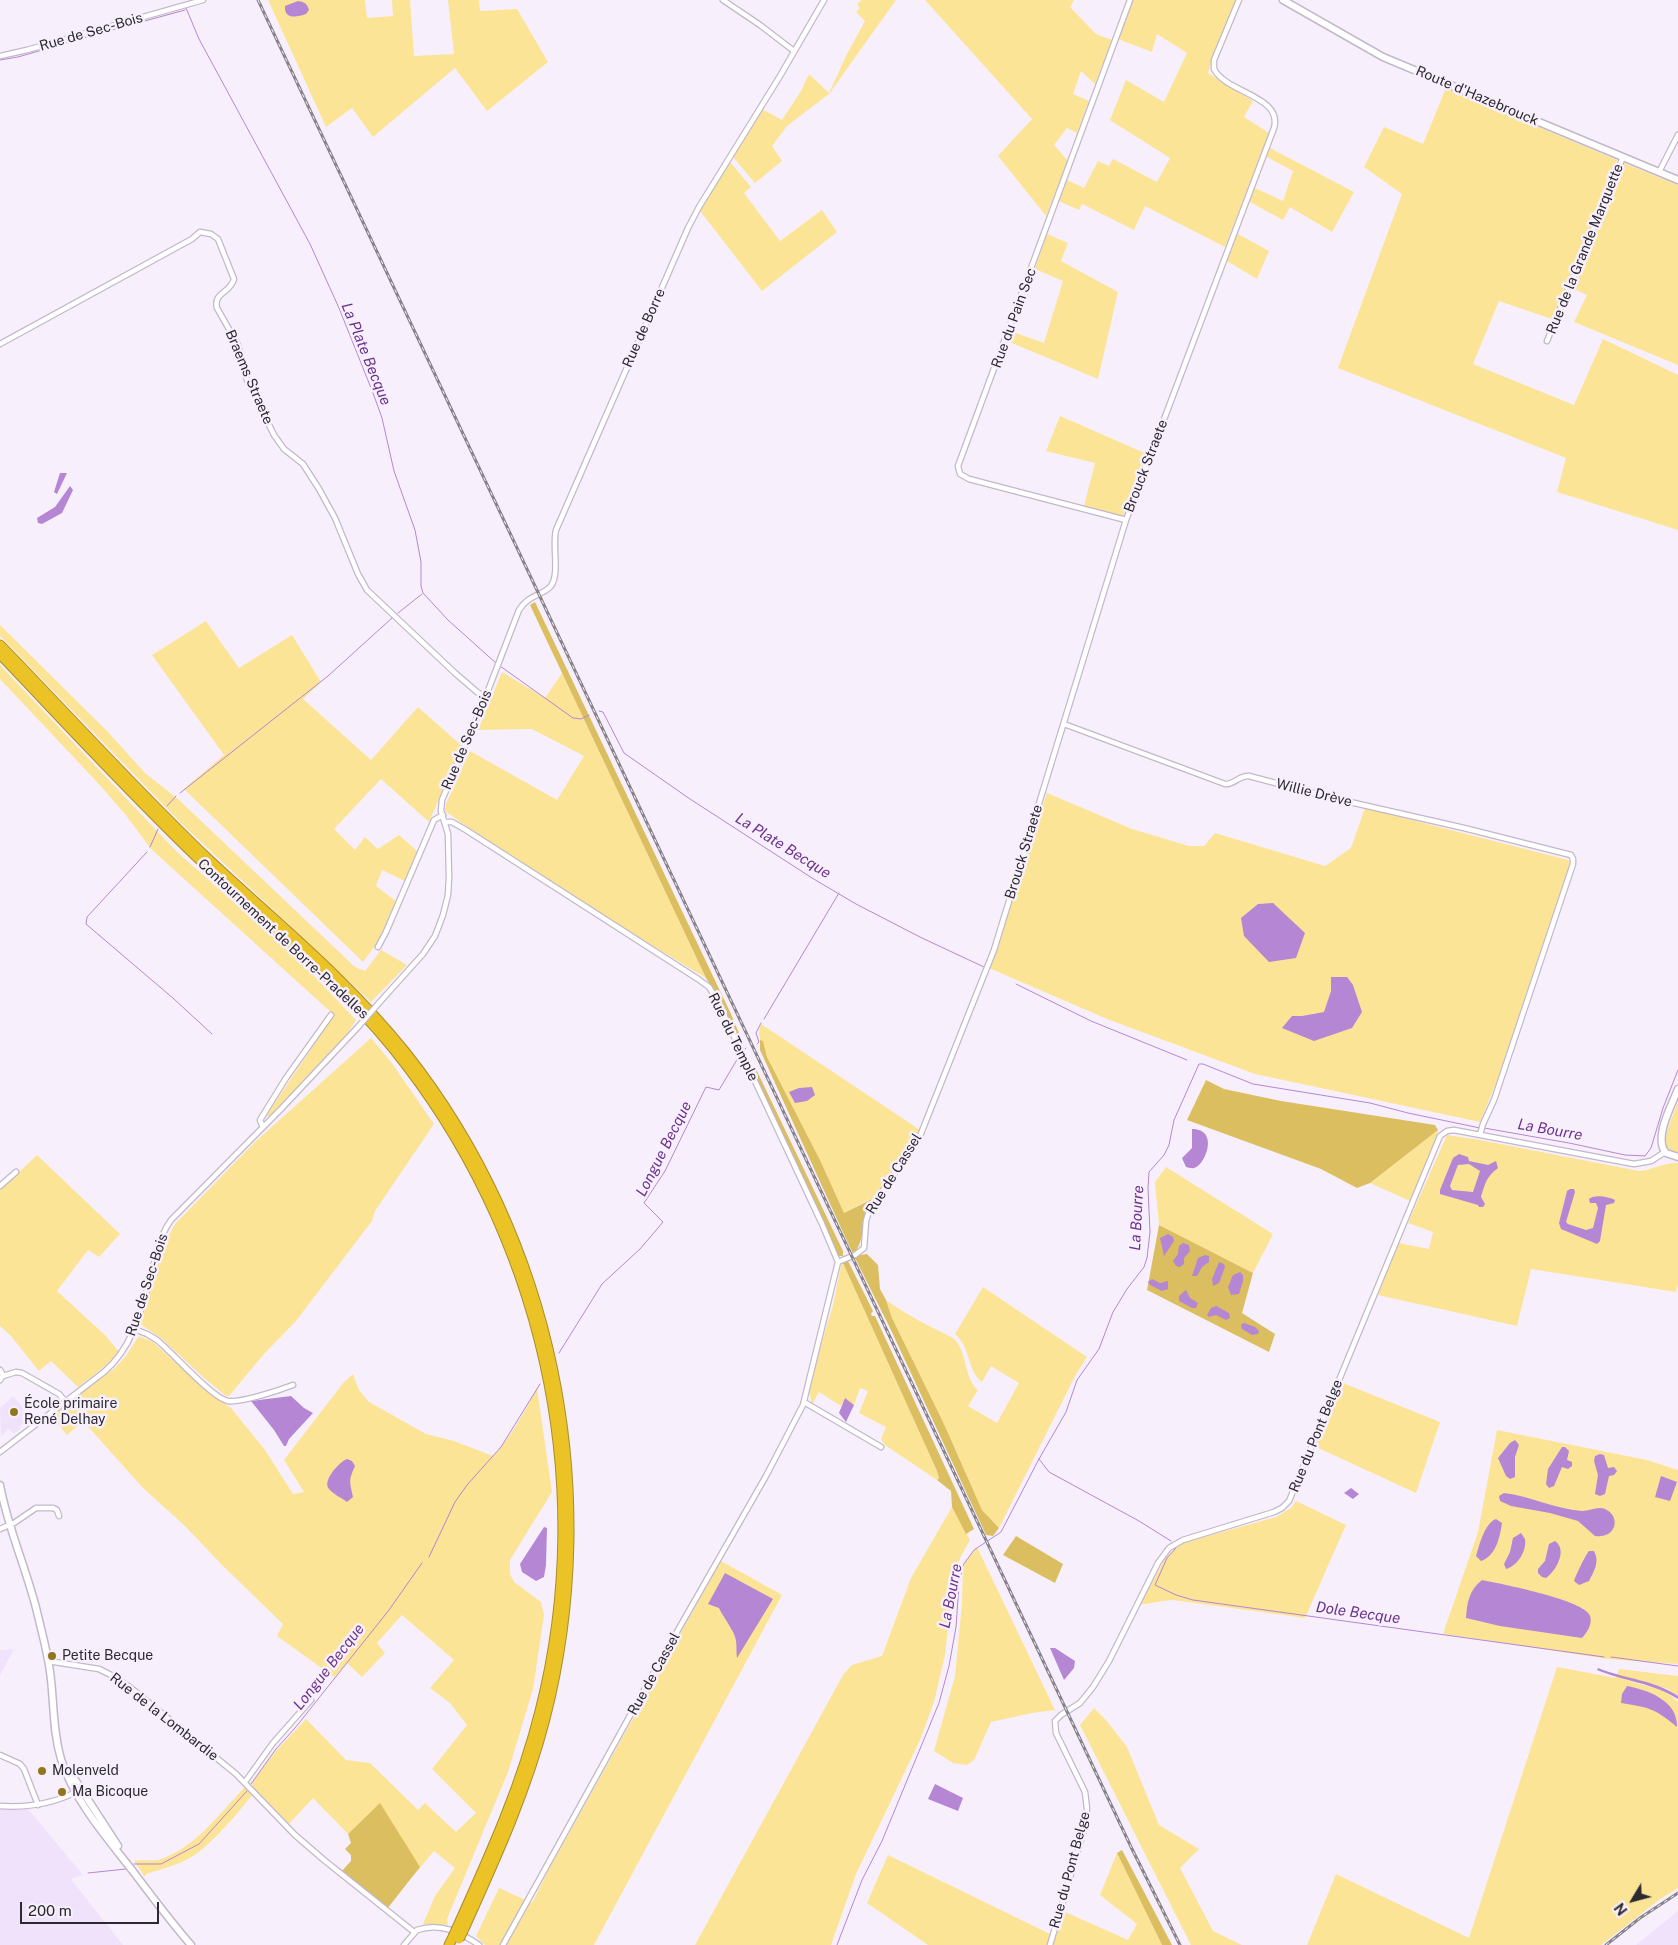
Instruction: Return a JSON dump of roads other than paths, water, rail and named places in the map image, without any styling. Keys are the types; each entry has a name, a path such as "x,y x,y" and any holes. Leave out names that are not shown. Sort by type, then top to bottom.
{"highway":[{"path":"0,644 184,835 330,970 386,1030 430,1086 469,1147 498,1204 523,1264 549,1349 564,1429 570,1510 567,1592 558,1664 536,1751 512,1820 456,1938"},
{"name":"Contournement de Borre-Pradelles","path":"0,654 183,844 337,986 385,1039 424,1088 458,1141 491,1205 519,1272 542,1350 552,1395 558,1439 563,1520 560,1602 549,1674 529,1752 504,1820 456,1938"}],"street":[{"name":"Rue de Sec-Bois","path":"0,56 203,0"},
{"path":"723,0 794,51"},
{"name":"Rue de Borre","path":"498,665 522,605 531,597 548,588 552,582 555,571 554,541 556,530 692,219 824,0"},
{"name":"Rue du Pain Sec","path":"1126,520 969,479 960,474 958,466 1130,0"},
{"name":"Brouck Straete","path":"987,969 1126,520 1275,123 1275,115 1271,108 1222,79 1214,69 1214,60 1239,0"},
{"name":"Route d'Hazebrouck","path":"1283,0 1383,57 1678,180"},
{"path":"1658,172 1678,135"},
{"name":"Rue de la Grande Marquette","path":"1547,341 1623,157"},
{"name":"Braems Straete","path":"0,344 184,244 200,232 213,235 219,242 234,279 231,287 218,297 216,301 217,308 238,345 249,384 278,441 286,451 304,464 335,518 360,578 367,590 455,673 477,692 486,697"},
{"name":"Rue de Sec-Bois","path":"0,1452 113,1363 126,1346 134,1329 162,1238 169,1223 185,1204 358,1027 424,954 440,924 449,886 448,837 446,822 441,809 442,800 498,665"},
{"name":"Willie Drève","path":"1064,724 1224,784 1231,784 1243,776 1247,776 1567,853 1572,857 1572,867 1494,1100 1481,1133"},
{"path":"378,947 434,820 443,815"},
{"name":"Rue du Temple","path":"446,822 452,822 470,832 698,978 709,987 716,998 838,1262"},
{"name":"Rue de Cassel","path":"503,1945 658,1665 766,1476 804,1402 815,1349 838,1262 855,1255 864,1248 869,1211 920,1136 987,969"},
{"name":"Rue de Sec-Bois","path":"262,1127 260,1120 331,1015"},
{"path":"1678,1089 1662,1134 1661,1144 1669,1155 1678,1156"},
{"name":"Rue du Pont Belge","path":"1050,1945 1085,1825 1087,1809 1083,1789 1056,1733 1055,1721 1059,1716 1082,1701 1093,1687 1109,1661 1158,1563 1171,1546 1183,1540 1274,1512 1282,1508 1289,1501 1439,1138 1444,1132 1451,1130 1481,1133 1634,1164 1651,1161 1665,1152"},
{"path":"0,1186 16,1172"},
{"path":"134,1329 157,1340 213,1392 227,1400 243,1399 293,1385"},
{"path":"0,1370 1,1378 16,1372 22,1373 57,1393 65,1401"},
{"path":"804,1402 881,1447"},
{"path":"0,1485 9,1524 31,1589 48,1661 54,1725 58,1746 78,1791 136,1875 191,1945"},
{"path":"0,1529 36,1508 54,1508 59,1516"},
{"name":"Rue de la Lombardie","path":"48,1661 93,1667 113,1676 138,1694 244,1782 299,1838 414,1932"},
{"path":"244,1782 276,1740 311,1700"},
{"path":"0,1755 20,1764 24,1769 38,1805"},
{"path":"0,1806 25,1807 38,1805 54,1801 78,1791"},
{"path":"404,1945 414,1932 421,1928 446,1927 479,1945"}],"waterway":[{"name":"La Plate Becque","path":"186,8 199,39 310,244 339,308 382,418 394,471 415,530 421,562 421,586 423,593 448,620 497,664"},
{"path":"101,33 185,10"},
{"path":"0,60 18,57 94,35"},
{"path":"398,613 422,594"},
{"path":"180,793 328,676 392,618"},
{"name":"La Plate Becque","path":"500,666 573,718 581,719 589,715"},
{"name":"La Plate Becque","path":"599,711 603,712 624,753 690,799 812,878 856,904 984,967"},
{"path":"167,806 176,796"},
{"path":"150,847 158,829"},
{"path":"147,852 87,917 86,924 212,1034"},
{"name":"Longue Becque","path":"764,1019 839,893"},
{"path":"1016,984 1091,1021 1187,1060"},
{"name":"Longue Becque","path":"757,1044 759,1042 756,1033 761,1023"},
{"name":"Longue Becque","path":"559,1353 602,1284 640,1249 663,1222 644,1203 665,1171 706,1087 719,1090 738,1058 739,1052"},
{"name":"La Bourre","path":"837,1945 862,1880 882,1841 939,1703 949,1666 956,1627 959,1585 963,1565 974,1550 1001,1532 1066,1412 1077,1380 1099,1349 1113,1312 1127,1289 1144,1267 1150,1232 1149,1172 1164,1155 1169,1145 1174,1120 1199,1064 1253,1084 1370,1103 1480,1128"},
{"name":"La Bourre","path":"1484,1128 1625,1155 1645,1156 1651,1148 1663,1108 1678,1070"},
{"name":"Longue Becque","path":"429,1557 455,1502 467,1485 501,1447 540,1384"},
{"name":"Dole Becque","path":"1039,1459 1049,1472 1139,1521 1171,1541"},
{"name":"Dole Becque","path":"1176,1548 1167,1558 1155,1585 1176,1595 1193,1600 1604,1657"},
{"name":"Longue Becque","path":"251,1784 276,1749 389,1610 422,1563"},
{"name":"Dole Becque","path":"1611,1657 1678,1666"},
{"name":"Longue Becque","path":"134,1864 161,1864 199,1844 247,1791"},
{"name":"Longue Becque","path":"88,1873 126,1869"}],"railway":[{"path":"258,0 1132,1849 1180,1945"},
{"path":"1606,1945 1640,1918 1678,1893"}],"place":[{"name":"École primaire René Delhay","path":"14,1412"},
{"name":"Petite Becque","path":"52,1656"},
{"name":"Molenveld","path":"42,1771"},
{"name":"Ma Bicoque","path":"62,1792"}]}
